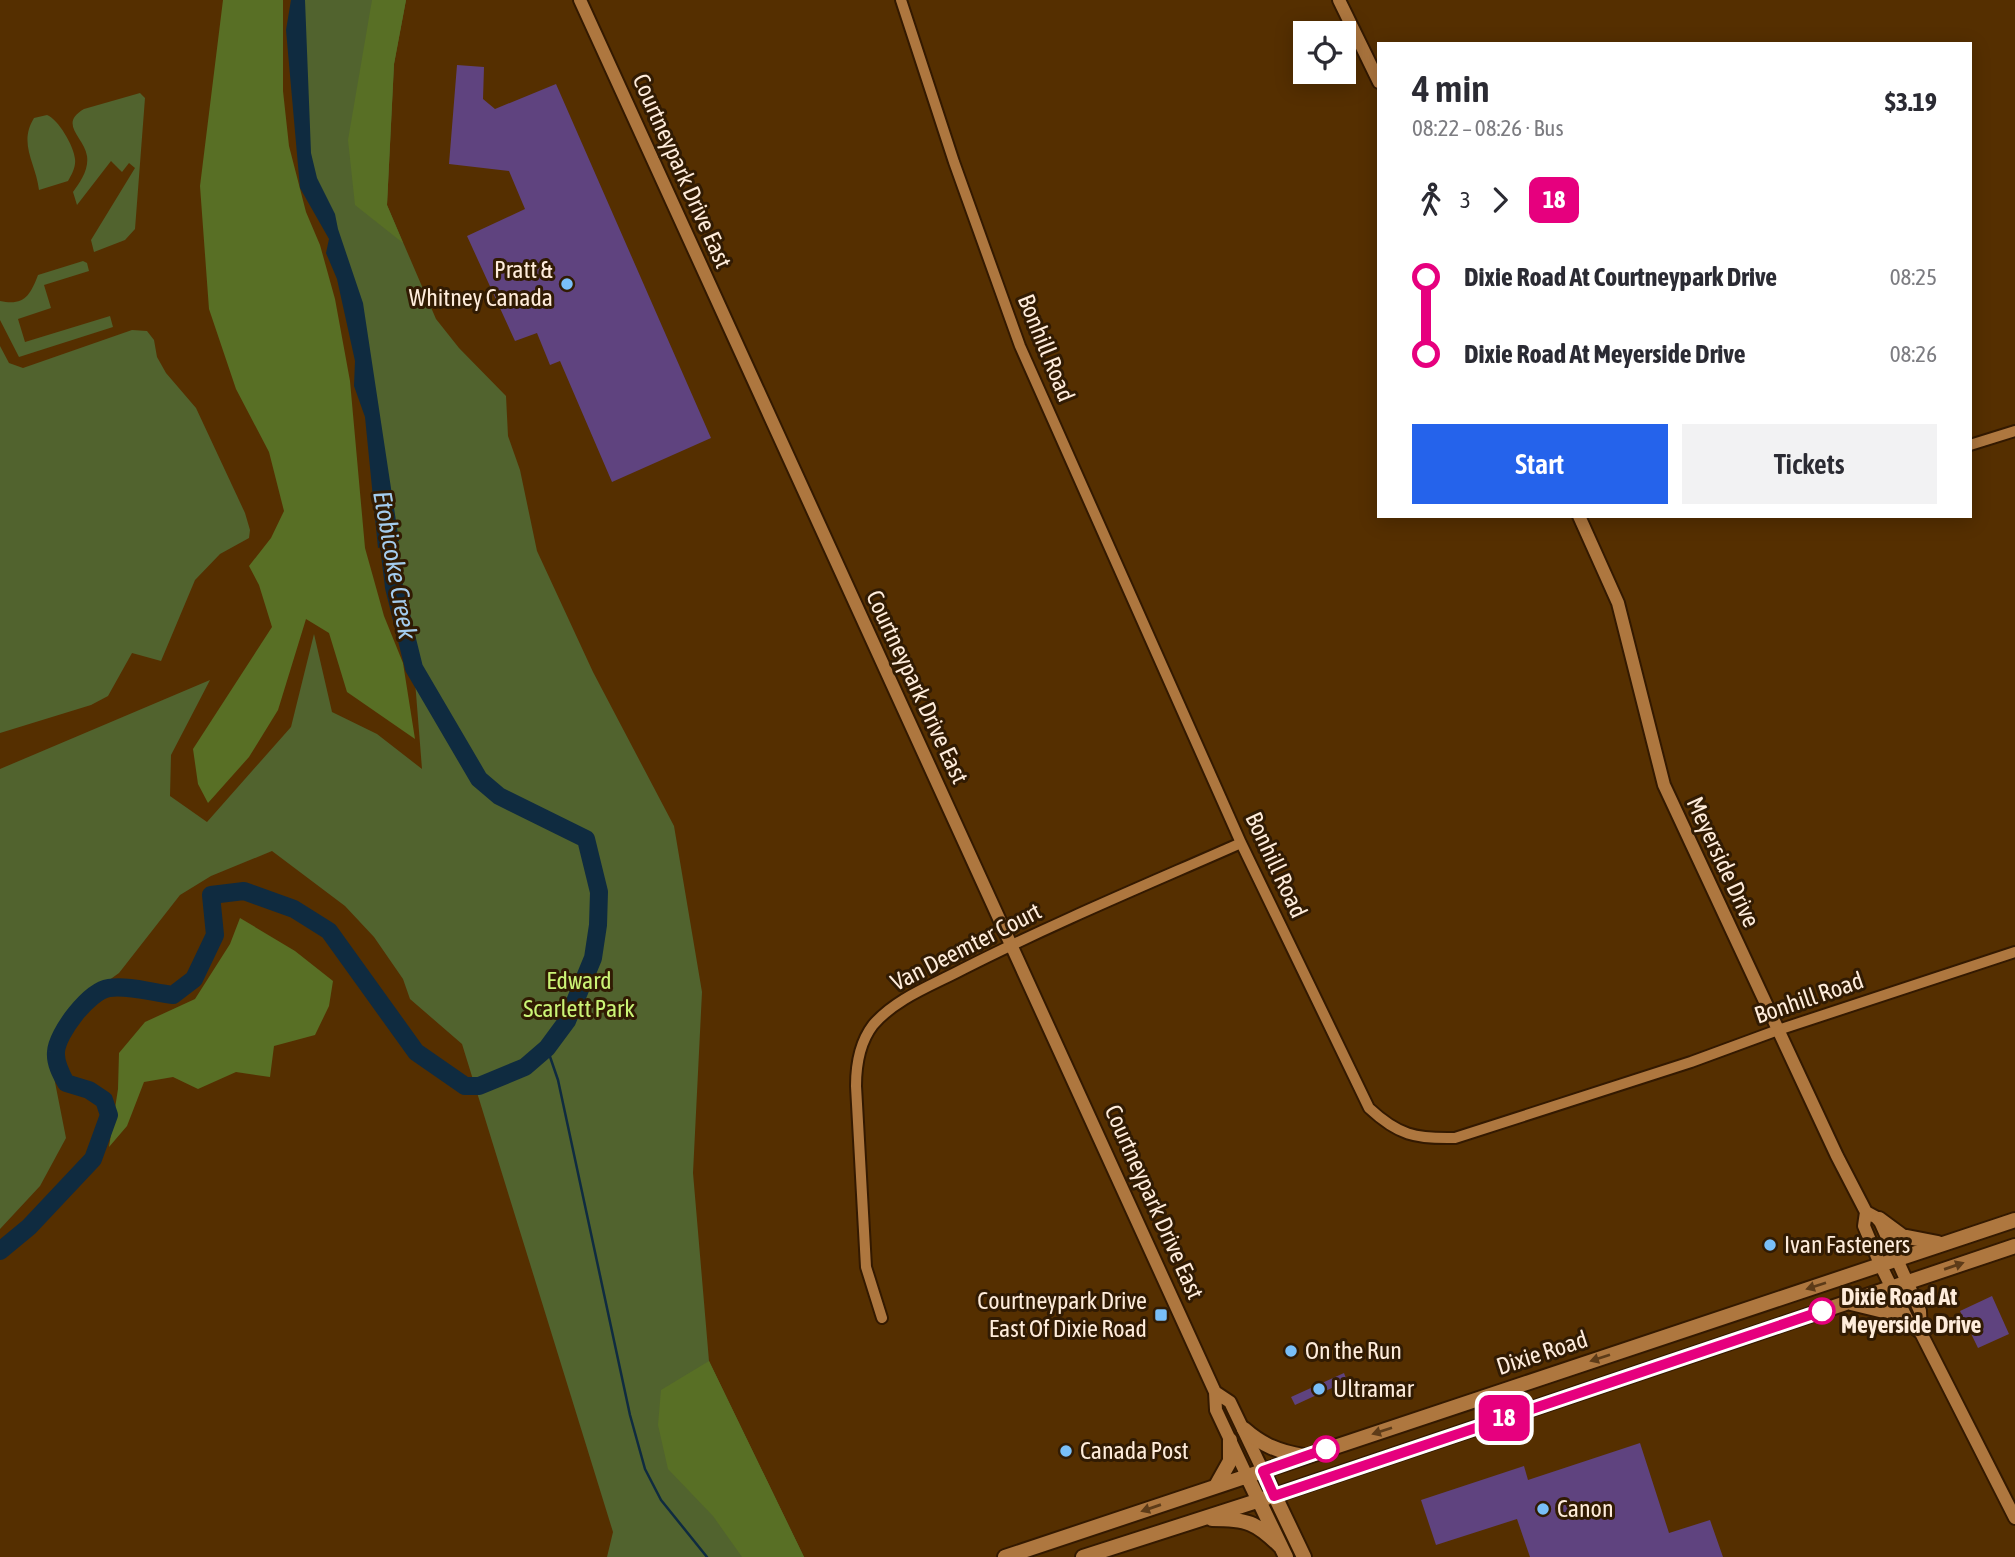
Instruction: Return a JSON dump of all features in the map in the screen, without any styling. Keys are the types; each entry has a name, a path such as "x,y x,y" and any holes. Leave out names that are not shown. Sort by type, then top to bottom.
{"main road":[{"path":"1872,1216 1902,1236 1920,1242 1943,1244"},
{"name":"Dixie Road","path":"1005,1557 2015,1220"},
{"name":"Dixie Road","path":"1083,1557 1198,1518 1274,1496 2015,1246"},
{"path":"1847,1303 1892,1313 1909,1323"},
{"path":"1244,1429 1258,1441 1281,1452 1304,1457"},
{"path":"1216,1486 1230,1461 1230,1440"},
{"name":"Courtneypark Drive East","path":"1263,1471 1304,1557"},
{"name":"Courtneypark Drive East","path":"1247,1476 1284,1552"},
{"path":"1289,1527 1290,1506 1311,1483"},
{"path":"1198,1518 1249,1521 1264,1530 1284,1552"}],"street":[{"name":"Courtneypark Drive East","path":"580,0 1215,1392 1216,1410 1247,1476"},
{"name":"Bonhill Road","path":"901,0 954,162 1020,346 1241,843 1369,1108 1387,1125 1406,1135 1427,1139 1455,1138 1691,1062 1777,1030 2015,952"},
{"path":"1339,0 1377,78"},
{"path":"1972,444 2015,431"},
{"name":"Meyerside Drive","path":"1580,518 1618,604 1664,785 1777,1030 1908,1282 1920,1311 1921,1333"},
{"name":"Van Deemter Court","path":"882,1318 866,1267 856,1086 856,1066 872,1027 903,1000 1012,944 1241,843"},
{"name":"Meyerside Drive","path":"1872,1216 1864,1226 1880,1264 1909,1323 1921,1333 2015,1518"},
{"name":"Courtneypark Drive East","path":"1215,1392 1230,1402 1263,1471"}],"green space":[{"path":"223,0 283,0 283,91 289,146 306,212 320,245 335,299 350,381 365,548 384,616 403,663 415,739 347,692 329,633 306,619 278,710 249,757 208,803 198,784 193,749 272,627 259,585 249,566 271,538 284,511 269,452 236,389 209,309 200,186"},
{"name":"Edward Scarlett Park","path":"298,0 406,0 394,64 387,205 436,319 459,348 506,396 508,436 520,470 537,551 593,672 674,826 702,992 693,1173 709,1361 804,1557 607,1557 613,1532 462,1044 410,999 403,979 374,937 345,906 272,851 211,876 180,895 119,973 69,1009 51,1062 66,1138 40,1186 0,1229 0,769 210,680 171,755 170,796 207,822 291,727 314,634 332,712 377,734 422,769 414,668 394,587 361,323 312,180"},
{"path":"372,0 406,0 394,64 387,205 403,243 355,205 348,140"},
{"path":"140,93 145,98 135,229 125,240 94,252 91,240 135,168 129,163 122,172 111,161 77,205 73,192 87,166 87,156 75,131 73,120 84,109"},
{"path":"47,115 56,122 69,140 75,165 68,181 39,190 29,154 28,136 34,118"},
{"path":"83,261 87,263 89,271 44,285 51,308 18,319 25,342 110,316 113,327 19,357 0,320 0,301 20,301 29,294 38,275"},
{"path":"132,330 147,331 154,340 157,357 166,373 196,408 245,513 250,530 249,538 220,554 195,580 161,661 132,653 108,696 91,705 0,733 0,346 9,363 23,368"},
{"path":"240,918 295,951 333,981 329,1006 315,1035 274,1046 270,1077 236,1072 198,1089 173,1077 144,1082 127,1126 109,1147 118,1089 119,1053 145,1022 195,999 230,944"},
{"path":"709,1361 804,1557 742,1557 713,1516 668,1469 658,1425 661,1390"}],"water":[{"name":"Etobicoke Creek","path":"291,0 305,0 311,153 317,178 335,214 363,303 399,541 378,548 365,417 354,386 355,361 337,279 326,253 329,239 300,188 286,30"}],"building":[{"name":"Pratt & Whitney Canada","path":"457,65 484,67 483,99 495,109 556,84 711,438 612,482 560,361 550,365 537,333 515,341 467,236 525,209 509,171 449,164"},
{"path":"1992,1296 2009,1334 1978,1348 1960,1311"},
{"name":"Ultramar","path":"1344,1373 1347,1381 1295,1405 1291,1397"},
{"name":"Canon","path":"1640,1443 1669,1533 1710,1520 1723,1557 1530,1557 1517,1519 1436,1545 1421,1500 1524,1466 1528,1480"}],"waterway":[{"name":"Etobicoke Creek","path":"0,1251 29,1227 93,1159 109,1115 104,1100 89,1090 66,1083 56,1060 62,1034 75,1014 101,991 124,988 173,995 194,979 215,935 211,895 244,891 294,909 329,931 416,1052 465,1086 479,1086 525,1067 547,1048 567,1021 593,958 598,925 599,892 586,839 499,796 479,779 414,668 394,587 386,522"},
{"path":"547,1048 558,1080 630,1415 645,1469 661,1500 707,1557"}],"bus line":[{"name":"18","path":"1326,1449 1263,1471 1274,1496 1822,1311"}],"place":[{"name":"Pratt & Whitney Canada","path":"567,284"},
{"name":"Ivan Fasteners","path":"1770,1245"},
{"name":"Dixie Road At Meyerside Drive","path":"1822,1311"},
{"name":"Courtneypark Drive East Of Dixie Road","path":"1161,1315"},
{"name":"On the Run","path":"1291,1351"},
{"name":"Ultramar","path":"1319,1389"},
{"name":"Canada Post","path":"1066,1451"},
{"name":"Canon","path":"1543,1509"}]}
